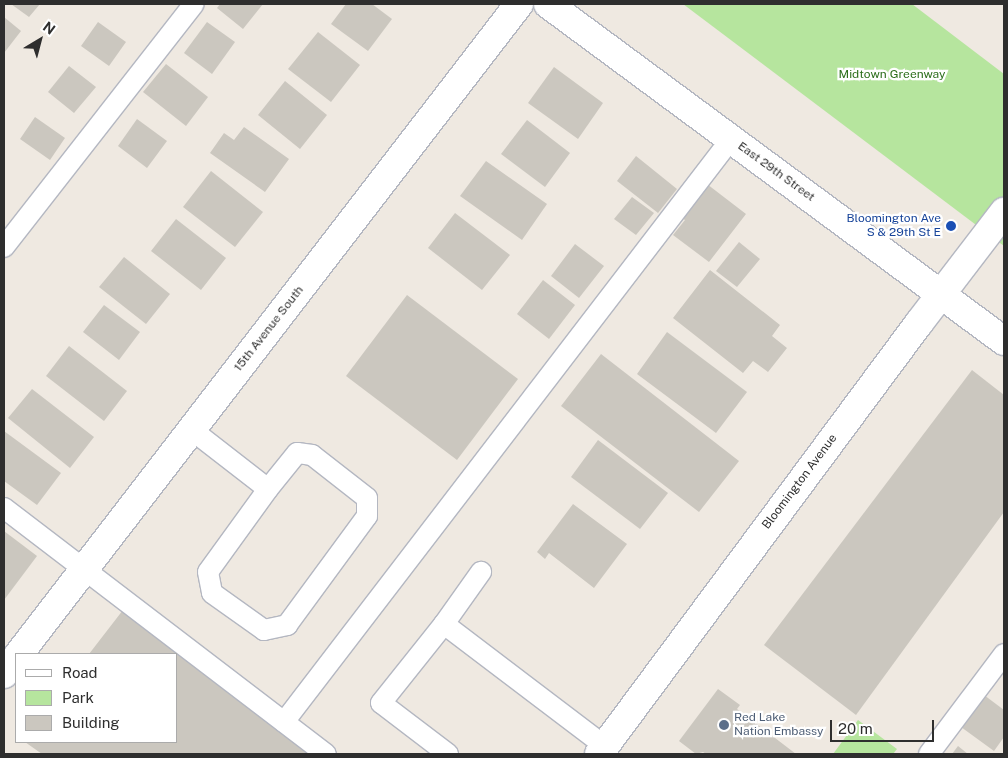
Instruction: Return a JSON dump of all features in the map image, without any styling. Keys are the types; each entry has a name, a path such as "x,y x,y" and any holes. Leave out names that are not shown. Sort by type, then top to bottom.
{"street":[{"name":"15th Avenue South","path":"20,653 519,4"},
{"name":"East 29th Street","path":"548,4 1004,341"},
{"name":"Bloomington Avenue","path":"602,750 940,294 1004,212"},
{"path":"4,674 15,659"}],"lane":[{"path":"4,247 194,4"},
{"path":"284,722 732,139"},
{"path":"192,430 268,489"},
{"path":"297,453 312,455 367,498 367,516 287,625 264,630 212,593 208,572 268,489 297,453"},
{"path":"4,508 326,754"},
{"path":"448,754 381,703 444,624 482,572"},
{"path":"444,624 602,750"},
{"path":"928,754 1004,654"}],"green space":[{"name":"Midtown Greenway","path":"683,4 912,4 1004,74 1004,246"},
{"path":"858,720 897,749 893,754 833,754"}],"building":[{"path":"11,4 40,4 29,17"},
{"path":"220,4 263,4 243,29 217,8"},
{"path":"346,4 372,4 392,19 368,51 331,24"},
{"path":"4,17 21,31 4,53"},
{"path":"98,22 126,42 109,66 81,46"},
{"path":"207,22 235,42 212,74 184,53"},
{"path":"318,32 360,65 331,102 288,69"},
{"path":"166,64 208,97 186,126 143,92"},
{"path":"69,66 96,87 74,113 48,92"},
{"path":"554,67 603,103 578,139 528,103"},
{"path":"285,81 327,115 300,149 258,115"},
{"path":"35,117 65,138 50,160 20,139"},
{"path":"137,119 167,141 147,168 118,146"},
{"path":"527,120 570,153 545,187 501,154"},
{"path":"244,127 289,159 265,192 210,153 224,133 234,140"},
{"path":"636,156 677,189 658,213 617,181"},
{"path":"486,161 547,204 522,240 460,196"},
{"path":"211,171 263,212 235,247 183,207"},
{"path":"703,181 746,214 709,262 673,235 685,220 678,215"},
{"path":"632,197 654,213 636,235 614,219"},
{"path":"455,213 510,255 482,290 428,248"},
{"path":"176,219 226,258 201,290 151,251"},
{"path":"739,242 760,259 737,287 716,271"},
{"path":"575,244 604,266 579,298 551,276"},
{"path":"124,257 170,294 146,324 99,287"},
{"path":"710,270 780,325 772,336 787,348 768,372 753,361 743,373 673,318"},
{"path":"543,280 575,305 549,339 517,314"},
{"path":"407,295 518,379 457,460 346,376"},
{"path":"104,305 140,332 119,360 83,332"},
{"path":"667,332 747,392 716,433 637,374"},
{"path":"69,346 127,391 104,421 46,376"},
{"path":"601,354 739,461 699,512 561,406"},
{"path":"972,370 1004,395 1004,512 856,715 764,645"},
{"path":"32,389 94,437 70,468 8,418"},
{"path":"4,431 61,473 37,505 4,481"},
{"path":"598,440 668,493 640,529 571,477"},
{"path":"573,504 627,544 594,588 549,553 545,559 537,552"},
{"path":"4,531 37,556 4,600"},
{"path":"123,610 313,754 42,754 26,743 178,743 178,653 90,653"},
{"name":"Red Lake Nation Embassy","path":"718,689 740,705 737,709 796,754 706,754 703,752 696,754 679,741"},
{"path":"984,695 1004,710 1004,737 994,751 961,727"},
{"path":"958,746 968,754 952,754"}],"place":[{"name":"Bloomington Ave S & 29th St E","path":"951,226"},
{"name":"Red Lake Nation Embassy","path":"724,725"}]}
